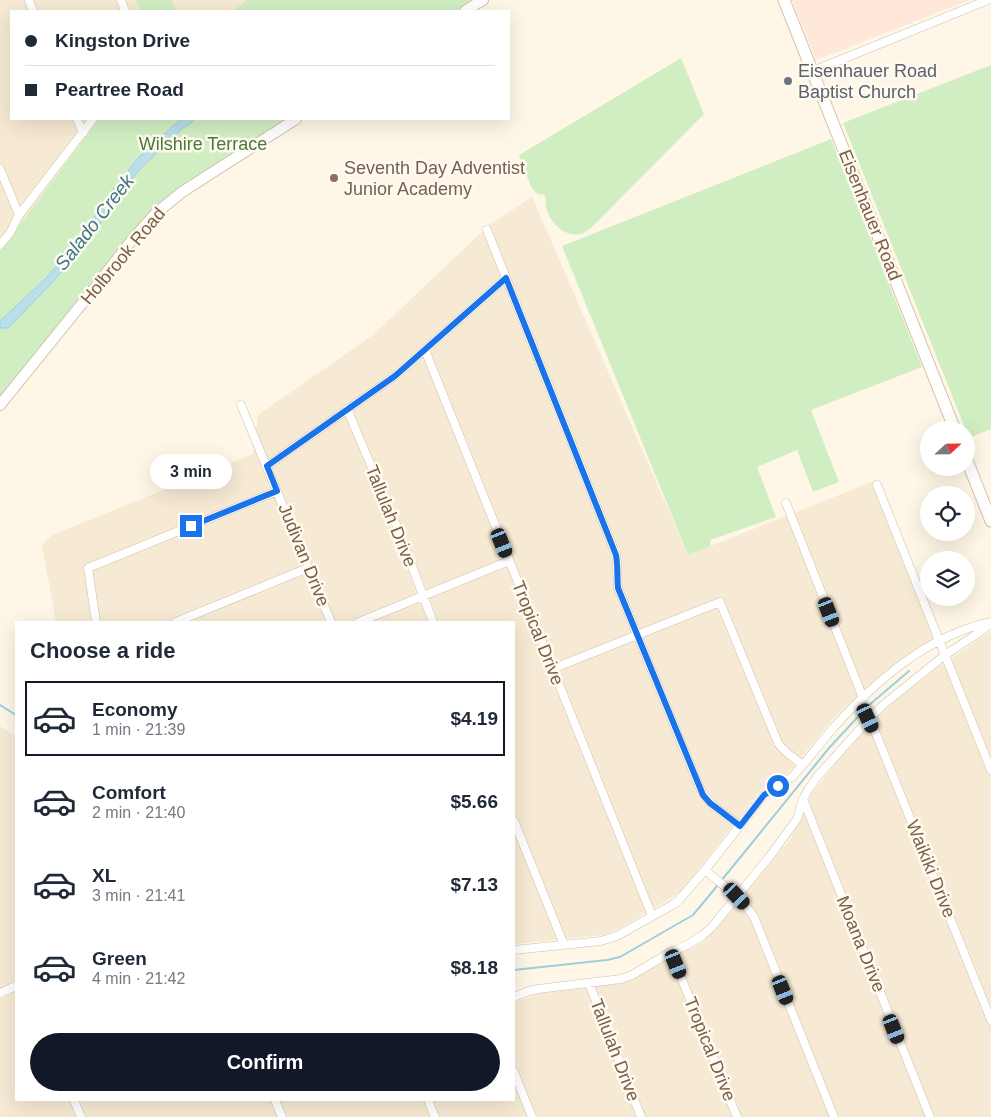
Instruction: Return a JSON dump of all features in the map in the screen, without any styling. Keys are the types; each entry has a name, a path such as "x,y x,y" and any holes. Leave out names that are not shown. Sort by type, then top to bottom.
{"main road":[{"name":"Eisenhauer Road","path":"784,0 951,421"},
{"path":"973,476 991,521"}],"street":[{"path":"467,10 483,0"},
{"path":"813,71 988,0"},
{"path":"77,120 83,133"},
{"path":"0,245 10,233 19,215 92,120"},
{"name":"Holbrook Road","path":"0,405 155,214 182,192 294,120"},
{"path":"0,169 19,215"},
{"path":"487,230 616,555 618,588 703,795 710,803 740,826"},
{"path":"267,466 395,376 506,278"},
{"name":"Tropical Drive","path":"424,350 652,916"},
{"name":"Judivan Drive","path":"241,405 332,621"},
{"name":"Tallulah Drive","path":"347,409 398,530 433,621"},
{"path":"877,485 991,770"},
{"path":"96,621 88,568 277,491"},
{"path":"786,503 862,698"},
{"path":"361,621 509,561"},
{"path":"178,621 308,568"},
{"path":"552,669 720,602 778,743 783,750 803,765"},
{"path":"515,950 610,939 674,904 764,795 792,777 862,698 907,659 939,640 976,625 991,622"},
{"path":"515,997 538,988 589,984 626,977 703,935 718,920 770,856 797,819 808,790 868,718 945,655 980,632 991,622"},
{"name":"Waikiki Drive","path":"868,718 991,1020"},
{"name":"Moana Drive","path":"803,799 930,1117"},
{"path":"515,823 564,944"},
{"path":"704,870 737,896 754,918 834,1117"},
{"name":"Tropical Drive","path":"671,952 737,1117"},
{"name":"Tallulah Drive","path":"589,984 641,1117"},
{"path":"0,992 15,986"},
{"path":"515,1074 532,1117"},
{"path":"74,1101 81,1117"},
{"path":"275,1101 282,1117"},
{"path":"428,1101 434,1117"}],"shaded area":[{"path":"0,0 136,0 140,10 10,10 10,120 98,120 0,251"},
{"path":"172,0 247,0 233,10 176,10"},
{"path":"792,0 970,0 816,60"},
{"path":"532,197 688,555 879,479 920,581 920,606 930,606 942,635 926,643 895,664 868,686 833,719 784,778 763,787 682,891 613,932 604,935 515,944 515,621 56,621 42,545 52,535 253,454 258,415 373,335 489,225"},
{"path":"991,631 991,1117 0,1117 0,726 15,736 15,1101 515,1101 515,1003 540,993 622,983 701,943 714,931 791,838 812,793 850,745 890,705 937,668"}],"green space":[{"path":"136,0 172,0 176,10 140,10"},
{"path":"247,0 478,0 462,10 233,10"},
{"path":"681,58 704,114 591,228 575,235 559,228 550,218 546,207 545,195 538,194 531,187 519,155"},
{"path":"991,65 991,429 975,436 975,421 962,421 843,123"},
{"name":"Wilshire Terrace","path":"98,120 286,120 227,157 171,197 130,237 0,397 0,328 8,327 49,286 91,239 117,198 139,170 183,128 112,191 81,237 46,278 0,321 0,251"},
{"path":"831,139 922,367 811,410 839,482 813,492 797,450 757,467 776,517 710,540 711,546 688,555 562,246"}],"water":[{"name":"Salado Creek","path":"180,120 193,120 139,170 117,198 91,238 49,286 8,328 0,328 0,321 46,278 81,237 112,191 139,157"}],"waterway":[{"path":"721,881 829,748 868,706 909,671"},
{"path":"0,705 15,714"},
{"path":"515,970 620,957 693,915 718,885"}],"place":[{"name":"Eisenhauer Road Baptist Church","path":"788,81"},
{"name":"Seventh Day Adventist Junior Academy","path":"334,178"}],"route":[{"path":"191,526 277,491 267,466 395,376 506,278 616,555 618,588 703,795 710,803 740,826 764,795 778,786"}]}
